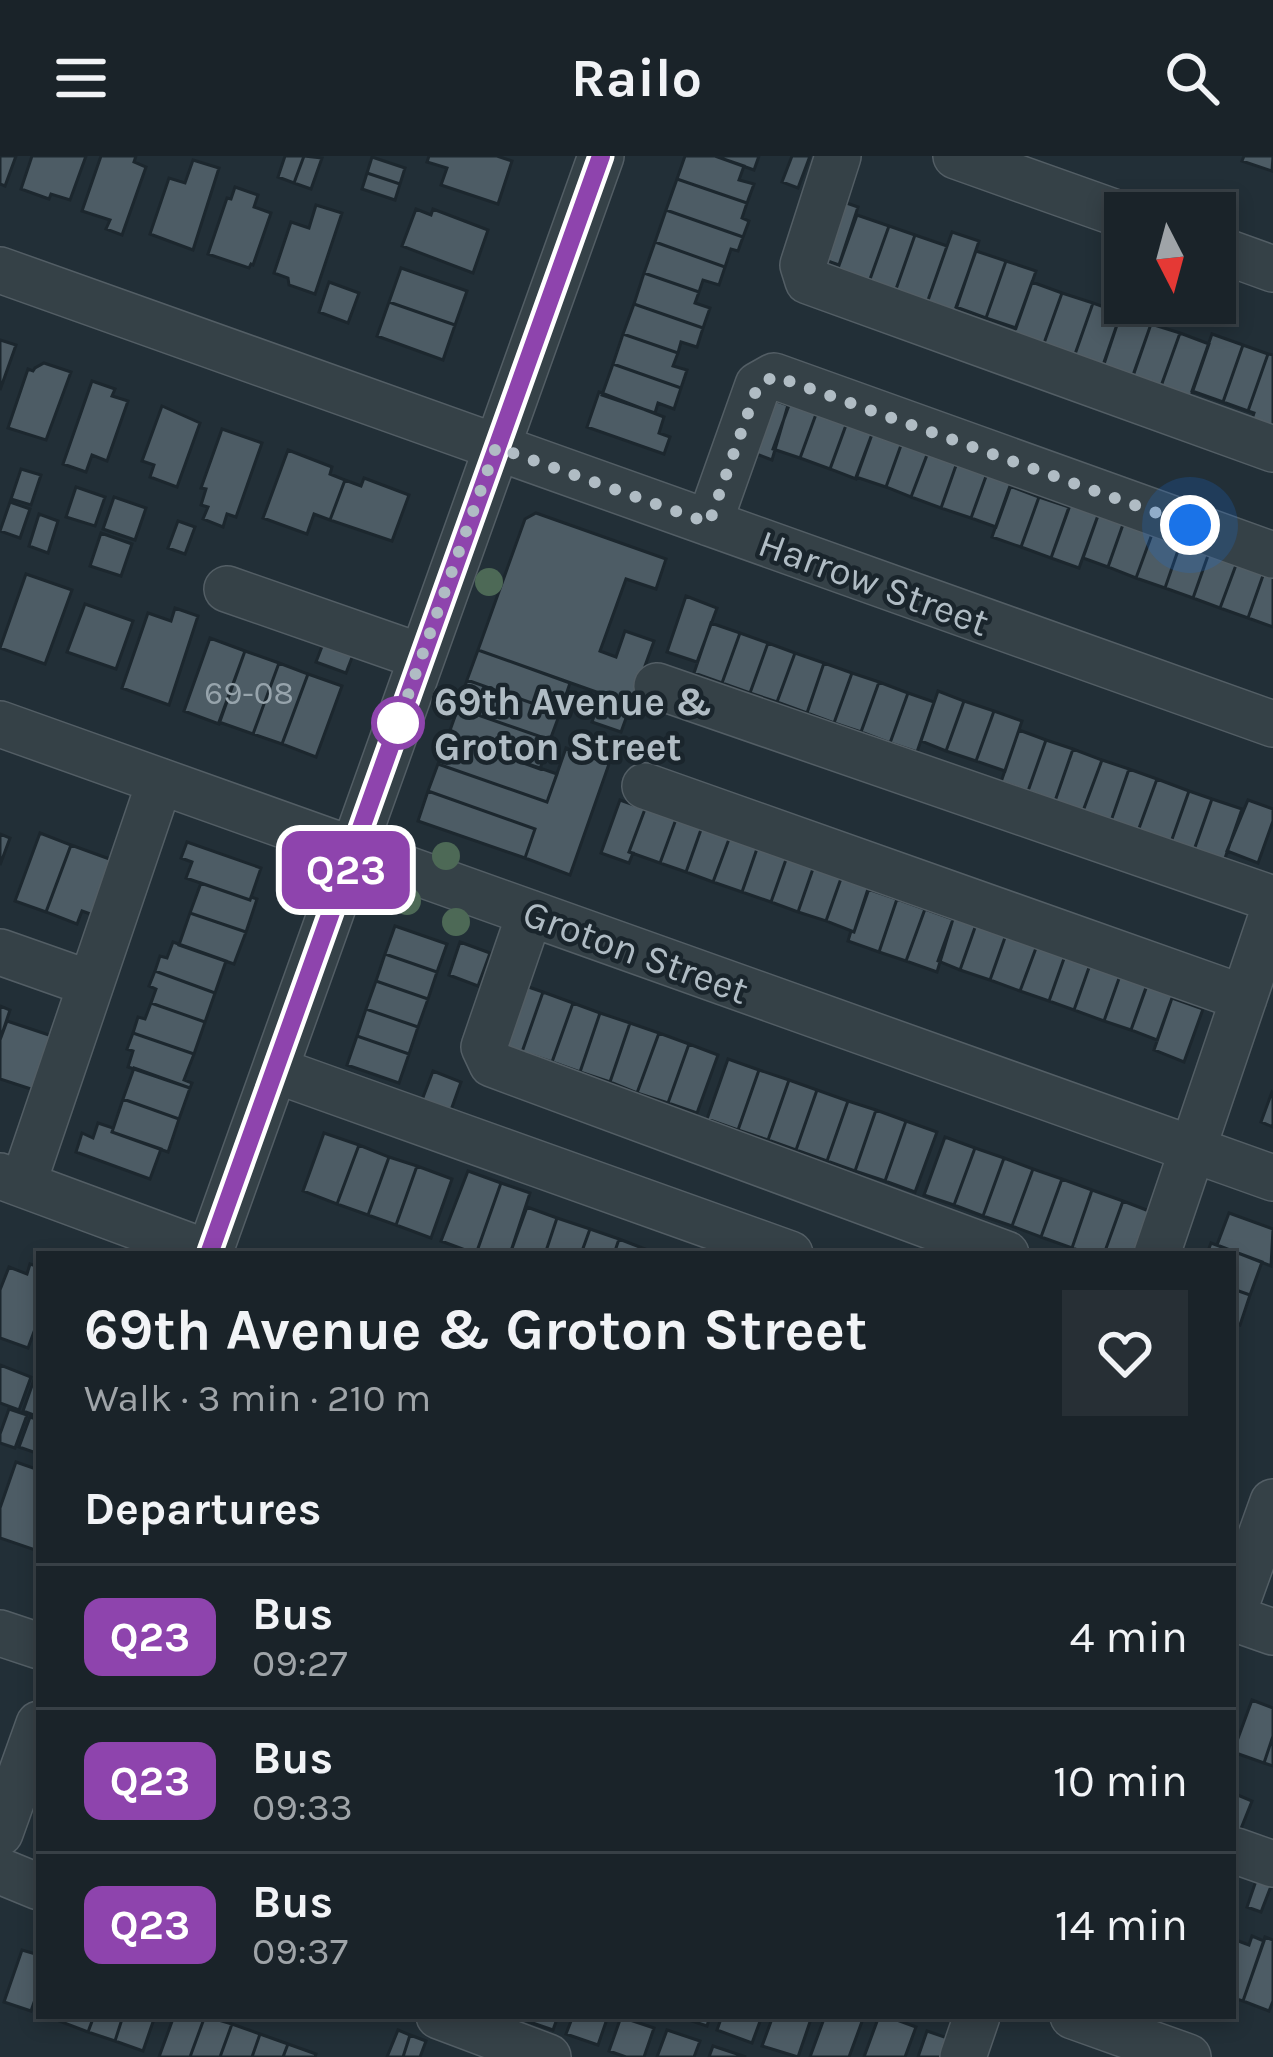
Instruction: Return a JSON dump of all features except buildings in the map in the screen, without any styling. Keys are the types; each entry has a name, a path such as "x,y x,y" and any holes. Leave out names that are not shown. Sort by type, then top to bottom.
{"street":[{"path":"211,1251 601,156"},
{"path":"838,156 803,265 808,281 1273,449"},
{"path":"956,156 1104,209"},
{"path":"1236,256 1273,269"},
{"name":"Harrow Street","path":"0,270 1273,724"},
{"path":"709,523 758,385 775,376 1273,555"},
{"path":"227,589 422,657"},
{"path":"657,686 1273,898"},
{"name":"Groton Street","path":"0,724 1273,1178"},
{"path":"160,781 91,983 11,1180 202,1251"},
{"path":"645,786 1244,998"},
{"path":"1158,1251 1273,912"},
{"path":"530,913 484,1047 492,1064 998,1251"},
{"path":"0,952 91,983"},
{"path":"275,1070 782,1251"},
{"path":"1236,1607 1273,1502"},
{"path":"1236,1617 1273,1632"},
{"path":"0,1633 36,1645"},
{"path":"0,1832 36,1732"},
{"path":"0,1871 36,1886"},
{"path":"447,2019 530,2054"},
{"path":"962,2057 976,2019"},
{"path":"1082,2028 1189,2057"}],"bus line":[{"name":"Q23","path":"210,1251 601,156"}],"place":[{"name":"69th Avenue & Groton Street","path":"398,723"}],"route":[{"path":"398,723 396,729 496,447 709,523 758,385 775,376 1190,525"}]}
